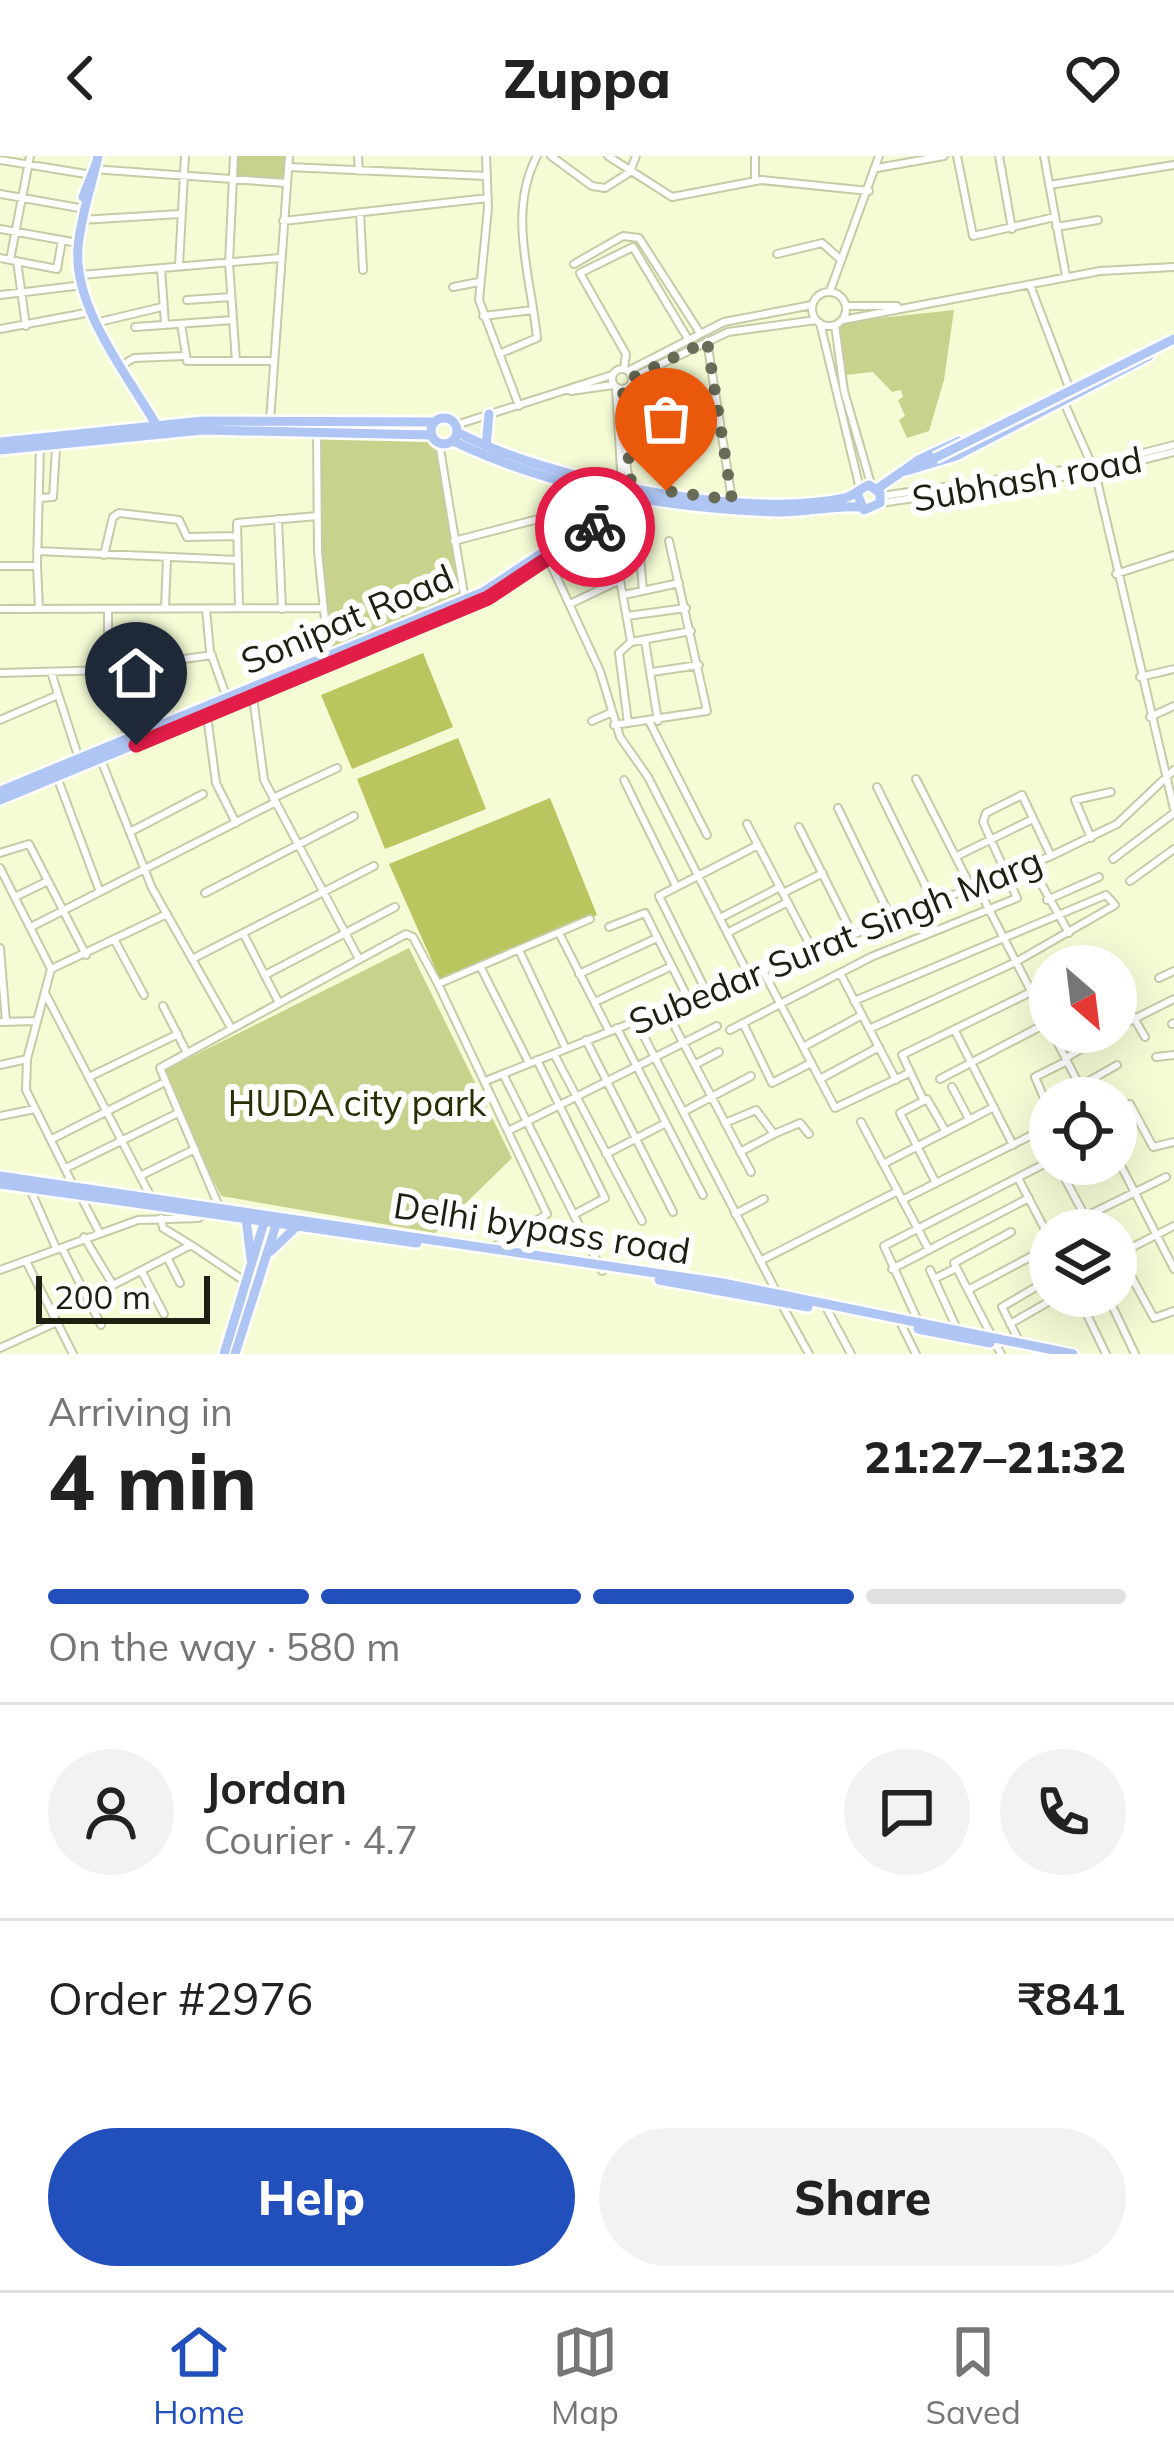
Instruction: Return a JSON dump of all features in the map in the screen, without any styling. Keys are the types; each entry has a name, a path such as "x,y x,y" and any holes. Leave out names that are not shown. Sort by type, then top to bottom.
{"main road":[{"path":"94,168 71,242 94,315 155,430"},
{"path":"94,315 155,430"},
{"path":"434,433 446,418 455,433 552,481 776,512 873,509 878,494 920,459 1065,396 1174,339"},
{"path":"906,471 1174,339"},
{"path":"486,447 489,414"},
{"path":"0,446 270,421 434,433"},
{"path":"40,445 56,448 155,430 455,433 542,469 627,491 804,502 858,491 878,494"},
{"name":"Sonipat Road","path":"422,622 596,526 627,491"},
{"name":"Sonipat Road","path":"0,796 227,698 488,598 627,491"},
{"path":"858,491 860,507"},
{"name":"Sonipat Road","path":"0,796 253,697 329,660"},
{"name":"Delhi bypass road","path":"0,1180 30,1189 77,1191 161,1212 220,1209 246,1219 600,1268"},
{"name":"Delhi bypass road","path":"0,1180 492,1248 779,1298 1042,1354"},
{"path":"246,1219 251,1264"},
{"path":"236,1354 266,1257 272,1219"},
{"path":"224,1354 251,1264 272,1219"},
{"path":"266,1257 297,1226"},
{"name":"Delhi bypass road","path":"996,1345 1020,1343 1073,1354"}],"street":[{"path":"179,266 185,156"},
{"path":"234,156 229,262 236,361"},
{"path":"270,421 289,156"},
{"path":"358,156 358,171"},
{"path":"486,156 488,198 479,283 483,316 519,406"},
{"path":"500,354 535,340 522,199 523,183 537,156"},
{"path":"551,156 592,186 605,188 630,172 636,156"},
{"path":"608,156 672,197 755,182 809,181 868,191"},
{"path":"755,156 755,182"},
{"path":"455,433 489,414 571,391 616,385 628,373 700,333 753,314 812,305 830,291 878,156"},
{"path":"877,168 944,156"},
{"path":"957,156 973,236 1098,220"},
{"path":"999,156 1012,229"},
{"path":"1044,156 1066,278"},
{"path":"0,160 286,183"},
{"path":"26,326 14,260 29,161"},
{"path":"1049,185 1174,165"},
{"path":"288,167 487,176"},
{"path":"0,194 82,214 180,214"},
{"path":"283,221 488,198"},
{"path":"361,212 363,270"},
{"path":"0,229 71,242 57,269 0,258"},
{"path":"574,263 622,236 639,238 700,333"},
{"path":"777,254 822,243 840,259"},
{"path":"580,273 633,247 688,339"},
{"path":"566,251 626,355 628,373"},
{"path":"0,295 161,267 280,258"},
{"path":"161,267 165,324"},
{"path":"616,385 628,373 753,325 839,322 1066,278 1174,267"},
{"path":"453,287 479,283"},
{"path":"1030,285 1094,469 1174,811 1113,859"},
{"path":"830,291 847,306 900,307"},
{"path":"187,300 231,297"},
{"path":"812,305 858,491"},
{"path":"847,306 839,322 844,391 878,494"},
{"path":"0,329 162,307"},
{"path":"483,316 533,310"},
{"path":"135,328 233,320"},
{"path":"181,324 183,356"},
{"path":"707,341 732,500"},
{"path":"122,365 134,358 183,356 190,362 273,361"},
{"path":"616,385 627,491"},
{"path":"317,430 317,516 329,660"},
{"path":"434,433 465,600"},
{"path":"39,609 40,445"},
{"path":"39,498 53,497 56,448"},
{"name":"Subhash road","path":"878,494 919,495 996,484 1094,469 1174,449"},
{"path":"454,541 569,511"},
{"path":"104,555 113,517 122,512 178,520 187,537 237,536"},
{"path":"239,609 240,522 317,516"},
{"path":"278,519 282,609"},
{"path":"596,526 620,580 631,642"},
{"path":"614,725 706,712 669,541"},
{"path":"38,551 238,560"},
{"path":"1116,574 1159,564 1174,554"},
{"path":"547,556 600,671 614,725 748,974"},
{"path":"640,556 643,591"},
{"path":"165,609 167,558"},
{"path":"0,566 38,566"},
{"path":"570,604 620,580"},
{"path":"623,595 680,583"},
{"path":"0,609 322,608"},
{"path":"627,616 686,608"},
{"path":"108,609 107,670 129,739"},
{"path":"206,609 212,655 227,698"},
{"path":"628,723 619,650 631,642 691,631"},
{"path":"645,640 654,721 707,835"},
{"path":"0,674 107,670 212,655"},
{"path":"652,672 699,665"},
{"path":"1140,677 1174,669"},
{"path":"51,672 79,759"},
{"path":"0,720 58,695"},
{"path":"253,697 264,780 358,959"},
{"path":"1149,718 1174,706"},
{"path":"592,721 610,712"},
{"path":"207,716 217,783 236,823"},
{"path":"100,759 146,871 230,1026"},
{"path":"32,927 337,769"},
{"name":"Subedar Surat Singh Marg","path":"488,1080 1051,856 1117,824 1174,770"},
{"path":"57,777 100,893"},
{"path":"916,779 1029,988"},
{"path":"624,780 676,886"},
{"path":"877,787 933,901"},
{"path":"1090,838 1076,800 1111,792"},
{"path":"130,832 203,794"},
{"path":"730,1030 840,973 1018,895 983,822 986,813 1022,795 1051,856"},
{"path":"838,808 891,918"},
{"path":"205,893 354,816"},
{"path":"957,856 1033,819"},
{"path":"748,824 812,949"},
{"path":"799,826 852,933"},
{"path":"0,853 29,844 86,955"},
{"path":"706,991 659,898 758,845"},
{"path":"1130,881 1174,849"},
{"path":"1030,864 1069,933"},
{"path":"192,959 374,866"},
{"path":"0,868 51,969 27,1059 26,1090 98,1232"},
{"path":"719,918 823,873"},
{"path":"1047,899 1099,877"},
{"path":"15,897 48,881"},
{"path":"854,1000 1003,936 1110,897 1115,909 1016,962 869,1029"},
{"path":"727,933 788,902"},
{"path":"265,975 395,907"},
{"path":"609,927 642,912 689,998"},
{"path":"51,969 167,914"},
{"path":"438,984 590,919"},
{"path":"243,933 278,1001"},
{"path":"559,933 638,1067 703,1195"},
{"path":"220,1209 162,1083 160,1068 230,1026 410,934 488,1080 484,1088 548,1214 492,1248"},
{"path":"579,974 657,938"},
{"path":"115,941 144,995"},
{"path":"0,948 3,1022 37,1021"},
{"path":"519,950 566,1048"},
{"path":"480,966 560,1106 605,1198 574,1214"},
{"path":"595,1001 672,966"},
{"path":"762,969 836,1108 909,1073"},
{"path":"1159,978 1174,971"},
{"path":"840,973 896,1080"},
{"path":"44,989 152,1199"},
{"path":"946,1132 902,1055 1029,993"},
{"path":"1137,1015 1174,999"},
{"path":"163,1006 187,1052"},
{"path":"665,1008 751,1172"},
{"path":"803,1046 862,1015"},
{"path":"635,1020 809,1354"},
{"path":"1137,1020 1145,1037"},
{"path":"742,1023 773,1083 811,1063"},
{"path":"508,1131 717,1027"},
{"path":"955,1030 1013,1144"},
{"path":"89,1077 178,1034"},
{"path":"940,1079 1029,1036"},
{"path":"586,1040 673,1213"},
{"path":"820,1079 879,1047"},
{"path":"694,1064 719,1052"},
{"path":"1063,1053 1075,1077"},
{"path":"1035,1077 1076,1053"},
{"path":"553,1054 642,1221"},
{"path":"1156,1057 1174,1055"},
{"path":"0,1065 27,1059"},
{"path":"1096,1077 1117,1065"},
{"path":"503,1073 600,1268"},
{"path":"682,1112 751,1076"},
{"path":"52,1139 162,1083"},
{"path":"952,1087 969,1119"},
{"path":"923,1099 900,1113 936,1183"},
{"path":"883,1164 994,1107"},
{"path":"0,1116 35,1109"},
{"path":"725,1123 757,1110 774,1134"},
{"path":"67,1168 178,1113"},
{"path":"1137,1117 1153,1147 1174,1142"},
{"path":"861,1122 929,1250"},
{"path":"606,1154 666,1123"},
{"path":"740,1152 800,1123 809,1133"},
{"path":"902,1200 1029,1136"},
{"path":"140,1176 195,1149"},
{"path":"921,1327 884,1246 1029,1173"},
{"path":"1018,1178 1036,1209"},
{"path":"1099,1209 1166,1178"},
{"path":"1131,1185 1174,1268"},
{"path":"30,1189 101,1325"},
{"path":"760,1261 898,1191"},
{"path":"892,1269 1029,1198"},
{"path":"735,1214 764,1199"},
{"path":"0,1270 161,1212 163,1228 246,1282"},
{"path":"1137,1243 1174,1226"},
{"path":"996,1345 955,1261 1011,1232"},
{"path":"84,1237 110,1283 142,1272 191,1245"},
{"path":"968,1290 1029,1258"},
{"path":"26,1259 73,1354"},
{"path":"168,1259 180,1283"},
{"path":"934,1279 956,1268"},
{"path":"930,1270 957,1333"},
{"path":"142,1272 164,1314"},
{"path":"1020,1343 1003,1304 1029,1290"},
{"path":"1137,1292 1154,1318 1174,1311"},
{"path":"824,1308 851,1354"},
{"path":"1010,1324 1029,1313"},
{"path":"1088,1317 1106,1354"},
{"path":"1117,1317 1135,1354"},
{"path":"0,1348 57,1322"},
{"path":"896,1323 916,1354"}],"green space":[{"path":"234,156 287,156 285,182 233,180"},
{"path":"954,310 944,380 929,431 907,438 899,420 905,416 898,400 903,397 901,390 892,392 873,372 845,375 836,330 843,322"},
{"path":"318,430 431,435 437,443 466,601 329,657 322,608"},
{"name":"HUDA city park","path":"409,948 512,1158 435,1233 221,1196 161,1072"}],"shaded area":[{"path":"423,653 453,727 352,769 321,695"},
{"path":"458,738 486,809 385,849 357,779"},
{"path":"550,798 597,915 440,979 389,864"}],"way so far":[{"path":"595,527 632,496 623,390 632,378 707,341 732,500 666,491"}],"route":[{"path":"136,745 488,598 595,527"}]}
